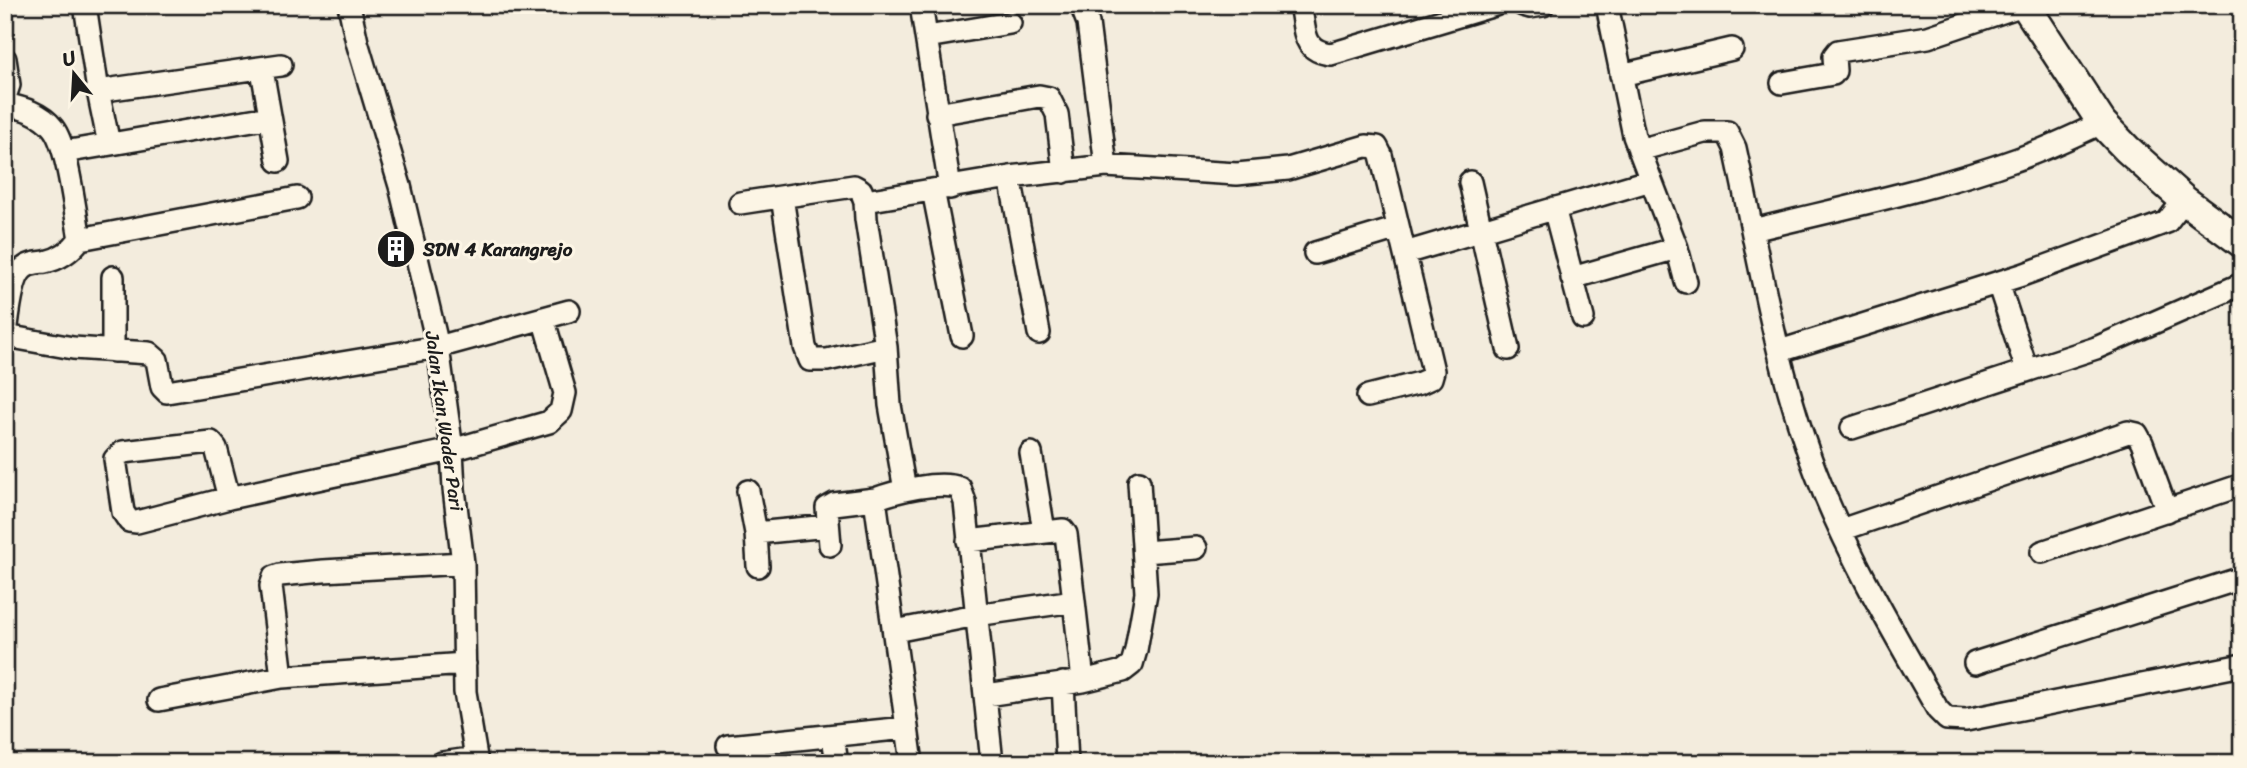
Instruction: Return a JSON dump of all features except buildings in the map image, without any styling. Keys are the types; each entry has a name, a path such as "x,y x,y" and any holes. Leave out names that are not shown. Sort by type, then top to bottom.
{"main road":[{"path":"2024,5 2102,123 2184,200 2240,239"}],"street":[{"path":"85,5 109,144"},
{"name":"Jalan Ikan Wader Pari","path":"349,5 357,42 400,186 438,347 463,563 465,692 476,760"},
{"path":"921,5 937,114 942,189 962,336"},
{"path":"1081,5 1088,23 1106,166"},
{"path":"1300,5 1309,46 1316,53 1331,54 1445,12 1495,5"},
{"path":"1523,5 1543,5"},
{"path":"1607,5 1639,150 1677,248 1686,282"},
{"path":"1782,83 1833,74 1838,51 1928,37 2024,5"},
{"path":"927,37 1010,23"},
{"path":"1621,75 1732,49"},
{"path":"5,59 9,85 5,97"},
{"path":"98,92 272,68 270,117 278,161"},
{"path":"937,114 1039,96 1049,98 1057,114 1064,172"},
{"path":"5,104 40,116 54,129 64,152 80,239"},
{"path":"64,152 270,117"},
{"path":"1753,230 1895,197 1952,180 2019,159 2102,123"},
{"path":"1639,150 1705,132 1727,132 1735,148 1765,290 1793,403 1816,474 1841,530 1894,631 1938,710 1947,719 1966,720 2242,665"},
{"path":"865,201 1010,177 1106,166 1237,174 1288,169 1366,146 1377,147 1433,371 1431,378 1420,383 1368,396"},
{"path":"1010,177 1039,333"},
{"path":"1405,253 1651,180"},
{"path":"1470,183 1508,349"},
{"path":"740,203 854,186 861,190 865,201 886,347 890,405 905,490"},
{"path":"782,197 804,346 810,360 827,360 886,347"},
{"path":"5,341 8,303 23,269 71,251 80,239 297,198"},
{"path":"1780,351 1998,283 2166,222 2184,200"},
{"path":"1554,208 1583,318"},
{"path":"1315,253 1398,228"},
{"path":"1572,278 1677,248"},
{"path":"113,276 113,351"},
{"path":"1998,283 2027,370"},
{"path":"1852,428 2096,348 2242,284"},
{"path":"6,336 73,348 141,351 154,356 162,387 167,392 438,347 569,311"},
{"path":"229,498 216,448 211,442 123,452 115,459 123,512 129,521 136,522 229,498 452,450 550,422 561,411 565,393 543,318"},
{"path":"1841,530 2128,432 2137,434 2142,443 2167,511"},
{"path":"1031,453 1044,531"},
{"path":"986,695 1073,682 1123,671 1132,664 1146,593 1139,482"},
{"path":"756,533 829,536 826,512 830,506 875,499 905,490 950,484 960,488 965,502 992,763"},
{"path":"2042,552 2242,485"},
{"path":"748,491 756,533 758,566"},
{"path":"875,499 912,763"},
{"path":"968,541 1044,531 1063,530 1066,534 1074,601 1073,682 1067,763"},
{"path":"1144,552 1196,548"},
{"path":"282,677 271,586 274,578 280,575 323,571 463,563"},
{"path":"1975,663 2242,578"},
{"path":"895,631 976,614 1074,601"},
{"path":"159,700 282,677 465,664"},
{"path":"728,746 755,754 833,737 906,728"},
{"path":"833,737 837,763"},
{"path":"442,763 476,760"}],"place":[{"name":"SDN 4 Karangrejo","path":"396,249"}]}
